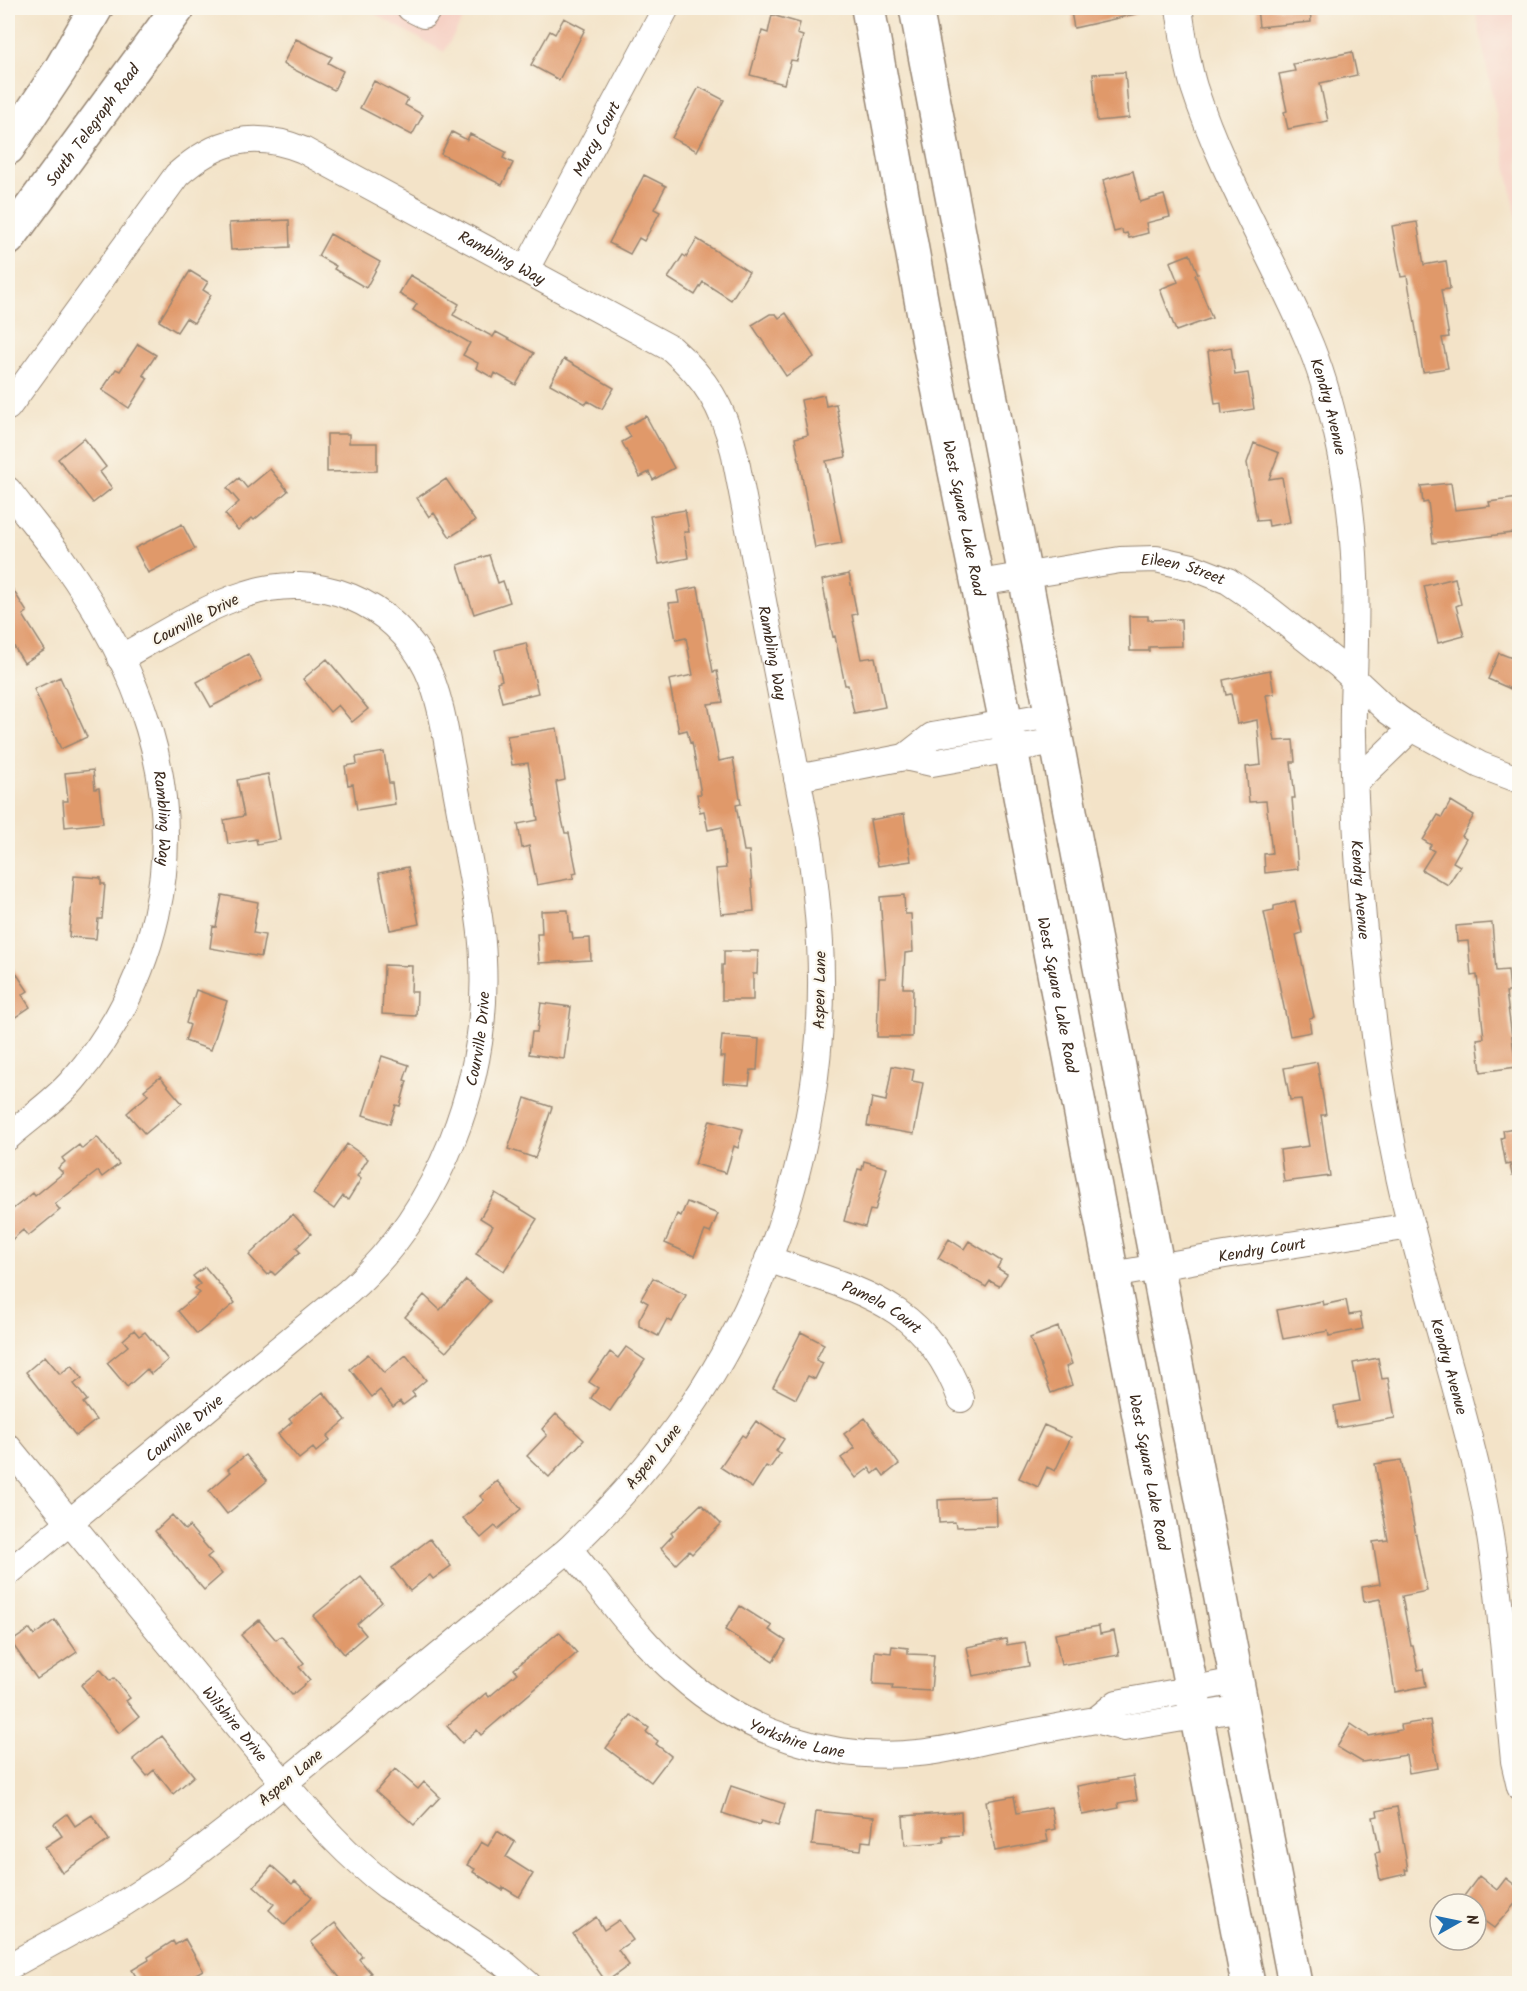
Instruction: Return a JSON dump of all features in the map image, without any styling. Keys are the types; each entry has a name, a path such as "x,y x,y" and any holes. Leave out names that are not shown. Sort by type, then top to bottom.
{"highway":[{"path":"8,148 60,70 96,8"},
{"name":"South Telegraph Road","path":"8,239 178,8"},
{"name":"West Square Lake Road","path":"868,8 929,343 1009,736 1248,1983"},
{"path":"916,8 1295,1983"}],"street":[{"path":"410,8 424,15 429,8"},
{"name":"Marcy Court","path":"526,269 666,8"},
{"name":"Kendry Avenue","path":"1179,8 1186,58 1201,106 1244,208 1308,338 1329,396 1344,469 1351,520 1355,603 1353,721 1355,783 1366,947 1378,1054 1392,1145 1411,1226 1466,1428 1484,1504 1497,1588 1514,1761 1520,1787"},
{"name":"Rambling Way","path":"8,407 177,175 192,162 224,144 256,139 286,143 303,150 672,349 699,375 720,408 729,430 797,778"},
{"name":"Rambling Way","path":"8,490 85,594 120,658 147,720 163,784 166,832 164,876 154,927 137,978 125,1003 104,1040 71,1082 51,1102 9,1132"},
{"name":"Eileen Street","path":"979,583 1120,560 1156,560 1192,567 1228,581 1262,604 1354,679 1388,711 1412,728 1480,765 1520,780"},
{"name":"Courville Drive","path":"8,1573 363,1279 390,1248 434,1179 461,1117 476,1058 484,989 479,918 439,702 427,668 402,632 389,620 355,598 317,586 291,585 270,588 228,601 120,658"},
{"path":"797,778 905,758 932,736 1009,736 1053,728"},
{"path":"1355,783 1412,728"},
{"name":"Aspen Lane","path":"8,1967 106,1914 150,1887 200,1851 284,1783 569,1549 620,1497 683,1418 724,1353 768,1259 781,1227 808,1118 817,1057 821,1004 820,944 816,891 797,778"},
{"name":"Kendry Court","path":"1112,1275 1411,1226"},
{"name":"Pamela Court","path":"768,1259 867,1294 900,1312 920,1329 941,1356 961,1399"},
{"name":"Wilshire Drive","path":"8,1447 329,1835 368,1872 506,1965 528,1983"},
{"name":"Yorkshire Lane","path":"569,1549 635,1629 678,1675 729,1713 797,1742 829,1750 869,1755 919,1753 1096,1720 1117,1703 1194,1702 1240,1694"}],"shaded area":[{"path":"364,8 469,8 444,52"},
{"path":"1475,8 1519,8 1519,229"}],"building":[{"path":"1091,8 1135,8 1136,14 1074,28 1071,12"},
{"path":"1257,8 1310,8 1311,22 1259,27"},
{"path":"772,15 800,23 797,34 803,36 797,61 791,60 784,84 750,75 762,31 768,33"},
{"path":"564,18 585,29 559,80 531,65 550,31 555,34"},
{"path":"296,39 332,57 328,63 343,71 334,90 283,64"},
{"path":"1352,52 1357,75 1320,83 1328,121 1288,129 1284,112 1287,111 1279,74 1295,71 1293,64"},
{"path":"1125,72 1129,118 1097,121 1093,74"},
{"path":"374,81 408,99 405,105 423,115 412,135 360,108"},
{"path":"699,87 724,100 697,151 672,138"},
{"path":"452,132 467,140 470,134 506,152 503,158 513,163 502,185 441,154"},
{"path":"1133,171 1140,202 1164,195 1170,217 1146,223 1148,233 1129,238 1127,233 1123,234 1122,230 1114,232 1103,180"},
{"path":"644,175 666,186 654,209 660,212 644,241 639,238 630,254 609,243"},
{"path":"289,220 290,247 231,250 229,223"},
{"path":"1417,222 1424,265 1446,261 1450,289 1441,290 1449,337 1442,338 1448,368 1423,372 1407,276 1401,277 1392,226"},
{"path":"330,234 380,262 366,288 334,269 336,266 318,256"},
{"path":"697,239 749,272 731,300 703,282 695,295 668,278 683,255 686,257"},
{"path":"1190,254 1198,274 1195,275 1212,318 1176,331 1160,289 1178,282 1170,262"},
{"path":"190,271 208,282 203,290 211,295 194,323 186,318 177,332 159,321"},
{"path":"410,275 459,304 453,315 493,337 496,332 534,353 516,385 495,373 493,378 476,368 478,363 463,355 470,343 413,310 417,304 399,294"},
{"path":"786,313 814,357 786,376 752,325 770,314 776,314 779,318"},
{"path":"138,344 156,355 143,375 148,378 129,408 102,390 116,369 120,371"},
{"path":"1231,347 1235,375 1248,373 1254,409 1222,414 1221,403 1215,404 1208,351"},
{"path":"564,359 614,388 602,409 588,401 586,404 550,384"},
{"path":"824,395 826,406 836,404 846,457 826,461 842,543 815,548 795,438 808,435 801,400"},
{"path":"646,416 674,468 653,480 649,472 640,477 622,442 631,437 625,427"},
{"path":"327,434 349,434 349,443 377,443 377,471 327,472"},
{"path":"84,438 106,467 100,472 112,488 93,503 58,459"},
{"path":"1254,443 1279,453 1269,479 1282,477 1290,522 1269,526 1268,520 1257,521 1247,463"},
{"path":"270,469 288,491 254,520 252,518 238,530 225,514 239,502 227,488 239,478 247,488"},
{"path":"446,479 475,521 450,537 434,513 429,517 417,498"},
{"path":"1451,483 1455,510 1490,506 1489,502 1518,498 1520,532 1433,543 1428,502 1423,503 1421,486"},
{"path":"685,510 689,532 684,532 688,558 659,564 650,516"},
{"path":"182,524 195,549 148,573 135,548"},
{"path":"489,555 498,583 503,581 510,602 474,614 458,565"},
{"path":"849,574 857,614 852,615 861,659 875,657 885,707 854,713 848,685 845,685 835,636 833,637 822,580"},
{"path":"1455,578 1461,604 1456,606 1464,636 1438,643 1424,586"},
{"path":"8,582 27,612 23,615 45,650 24,663 8,637"},
{"path":"698,587 713,672 717,671 723,702 708,704 719,761 733,758 741,804 736,805 744,851 749,851 754,911 721,914 716,869 726,868 722,827 708,830 704,811 700,812 697,794 701,794 692,742 690,743 687,730 679,732 669,680 693,675 686,638 676,640 669,603 679,602 677,591"},
{"path":"1129,616 1148,616 1148,620 1181,619 1182,646 1149,647 1149,651 1130,651"},
{"path":"526,643 538,693 502,702 497,682 502,680 495,650"},
{"path":"1499,653 1520,661 1520,693 1488,679"},
{"path":"248,654 262,680 211,707 197,682"},
{"path":"327,659 368,709 352,722 338,705 330,712 303,679"},
{"path":"1270,670 1274,694 1266,695 1275,741 1293,740 1295,762 1291,762 1295,798 1292,798 1298,869 1265,873 1264,854 1272,853 1266,801 1249,802 1246,767 1261,765 1257,720 1237,724 1231,694 1226,695 1223,680"},
{"path":"60,677 87,737 61,749 34,689"},
{"path":"557,728 565,780 556,782 565,833 569,833 577,873 573,874 574,878 537,885 529,846 522,848 518,824 538,820 528,763 512,765 507,736"},
{"path":"384,752 395,804 357,810 353,784 348,785 345,766 357,764 356,757"},
{"path":"93,770 95,789 99,788 103,823 65,827 63,801 68,801 65,773"},
{"path":"268,774 280,840 257,844 256,839 228,844 224,820 244,816 237,780"},
{"path":"1451,801 1474,815 1462,836 1466,839 1453,862 1460,866 1448,885 1422,870 1434,851 1429,848 1431,845 1423,840 1438,815 1442,817"},
{"path":"904,814 911,861 878,866 870,820"},
{"path":"408,867 419,924 390,930 379,873"},
{"path":"74,876 101,878 101,884 105,884 102,919 98,919 96,939 69,937"},
{"path":"222,895 258,902 253,933 265,935 261,957 210,948 213,926 216,927"},
{"path":"904,895 905,914 911,914 913,952 905,953 903,988 913,988 912,1037 877,1037 879,978 886,978 880,897"},
{"path":"1295,901 1302,933 1296,935 1314,1017 1309,1018 1311,1032 1290,1036 1264,912 1274,910 1274,906"},
{"path":"568,910 573,939 590,938 591,960 539,963 537,934 542,934 541,911"},
{"path":"1492,923 1496,971 1508,970 1510,992 1506,992 1516,1067 1481,1072 1477,1039 1484,1038 1477,975 1471,976 1468,941 1457,942 1456,926"},
{"path":"724,951 758,951 757,974 753,974 753,1000 722,1000"},
{"path":"8,961 28,991 22,995 30,1007 8,1022"},
{"path":"384,965 412,966 411,992 417,992 416,1016 382,1014"},
{"path":"196,990 227,1001 211,1050 185,1041 190,1025 186,1023"},
{"path":"541,1003 571,1007 564,1059 529,1054 532,1032 537,1032"},
{"path":"722,1036 759,1039 757,1070 751,1070 749,1085 723,1083 725,1057 720,1057"},
{"path":"382,1056 409,1065 400,1106 396,1105 390,1124 363,1115"},
{"path":"1317,1062 1326,1115 1321,1115 1330,1176 1284,1182 1280,1150 1309,1146 1301,1099 1290,1100 1284,1068"},
{"path":"892,1066 914,1070 912,1081 923,1083 914,1134 867,1126 872,1098 886,1101"},
{"path":"160,1077 182,1103 145,1134 127,1113 148,1095 144,1090"},
{"path":"525,1098 552,1107 535,1158 508,1149"},
{"path":"710,1120 743,1129 738,1148 734,1146 726,1173 695,1164"},
{"path":"1520,1127 1520,1174 1512,1175 1510,1164 1506,1165 1501,1138 1504,1137 1503,1130"},
{"path":"97,1137 119,1164 102,1177 98,1171 55,1204 60,1210 28,1236 23,1230 8,1243 8,1213 33,1193 35,1196 63,1173 58,1168 65,1162 62,1158 79,1145 82,1149"},
{"path":"347,1144 368,1159 357,1176 361,1179 348,1200 343,1196 334,1209 313,1194"},
{"path":"864,1161 887,1168 875,1211 870,1210 865,1227 844,1221 858,1169 862,1170"},
{"path":"495,1193 537,1219 504,1271 476,1254 493,1226 480,1218"},
{"path":"687,1202 718,1214 710,1233 705,1231 694,1256 665,1243 677,1214 681,1216"},
{"path":"293,1214 311,1234 296,1248 300,1252 275,1275 271,1271 267,1275 249,1255"},
{"path":"949,1239 964,1249 969,1241 1001,1261 997,1268 1007,1274 999,1286 990,1281 986,1287 938,1258"},
{"path":"205,1267 235,1303 197,1334 178,1311 200,1293 195,1288 200,1284 193,1276"},
{"path":"653,1278 686,1295 672,1322 667,1319 658,1336 639,1326 639,1320 648,1303 641,1299"},
{"path":"466,1280 490,1301 446,1352 405,1317 424,1295 440,1310"},
{"path":"1346,1300 1349,1315 1360,1313 1363,1329 1329,1336 1328,1331 1283,1339 1277,1310 1322,1301 1323,1305"},
{"path":"1058,1327 1072,1364 1066,1367 1072,1385 1051,1393 1030,1338"},
{"path":"134,1330 139,1336 145,1332 168,1360 151,1374 147,1369 127,1387 107,1363 128,1346 123,1340"},
{"path":"801,1332 824,1344 816,1360 823,1363 815,1379 808,1376 796,1399 773,1387"},
{"path":"626,1347 645,1360 610,1411 591,1398 598,1388 589,1382 610,1352 618,1358"},
{"path":"368,1354 384,1373 406,1355 426,1380 412,1392 415,1396 403,1405 400,1401 393,1407 380,1390 372,1397 350,1369"},
{"path":"45,1356 60,1374 72,1365 82,1378 74,1384 87,1400 83,1403 96,1420 76,1436 26,1372"},
{"path":"1378,1358 1382,1379 1388,1378 1395,1418 1337,1428 1334,1406 1360,1401 1353,1363"},
{"path":"323,1392 346,1420 327,1436 330,1440 316,1452 313,1448 299,1459 278,1434 292,1422 289,1419"},
{"path":"556,1414 584,1440 549,1477 527,1456 547,1435 542,1429"},
{"path":"865,1418 899,1464 884,1476 879,1469 873,1474 869,1468 856,1478 841,1458 855,1448 844,1434"},
{"path":"756,1421 784,1439 776,1451 780,1454 770,1468 766,1466 752,1488 720,1467 742,1435 745,1437"},
{"path":"1044,1425 1071,1437 1055,1471 1047,1467 1038,1487 1019,1478"},
{"path":"246,1455 267,1481 227,1514 209,1491 231,1472 228,1469"},
{"path":"1401,1460 1427,1591 1402,1596 1411,1646 1413,1646 1418,1670 1423,1669 1426,1686 1395,1692 1380,1599 1364,1602 1362,1587 1380,1584 1373,1542 1388,1540 1375,1464"},
{"path":"497,1481 521,1509 498,1529 495,1526 481,1538 463,1518 484,1500 480,1496"},
{"path":"996,1497 997,1526 956,1527 955,1522 939,1523 938,1500"},
{"path":"701,1504 721,1524 692,1554 689,1551 676,1564 661,1548 673,1535 671,1533"},
{"path":"172,1515 185,1530 189,1526 212,1553 207,1557 222,1574 204,1590 155,1531"},
{"path":"430,1539 451,1566 433,1579 430,1575 410,1591 392,1568"},
{"path":"361,1577 382,1602 357,1624 366,1635 344,1654 313,1616"},
{"path":"740,1606 772,1626 769,1630 786,1641 773,1661 725,1630"},
{"path":"55,1620 77,1652 37,1679 11,1642 30,1629 34,1635"},
{"path":"259,1620 276,1640 281,1636 304,1663 299,1667 310,1680 292,1695 241,1635"},
{"path":"1099,1626 1100,1634 1114,1631 1119,1655 1061,1665 1055,1634"},
{"path":"559,1632 577,1653 481,1735 477,1730 462,1743 447,1726 486,1693 489,1697 517,1673 514,1669"},
{"path":"1006,1639 1007,1645 1025,1642 1029,1666 973,1676 967,1647"},
{"path":"892,1646 908,1648 908,1654 934,1655 931,1691 892,1689 893,1685 873,1684 875,1651 891,1653"},
{"path":"100,1669 110,1681 114,1678 130,1698 126,1701 139,1717 119,1733 81,1685"},
{"path":"631,1715 649,1728 646,1732 658,1741 656,1744 671,1756 651,1782 606,1748"},
{"path":"1430,1720 1438,1768 1409,1773 1406,1755 1362,1762 1337,1747 1351,1724 1369,1736 1401,1730 1400,1725"},
{"path":"162,1736 194,1776 173,1794 154,1770 147,1776 133,1759"},
{"path":"395,1769 418,1789 424,1782 440,1797 414,1825 376,1791"},
{"path":"1133,1776 1137,1800 1118,1803 1119,1808 1082,1815 1077,1786"},
{"path":"731,1786 785,1804 778,1826 761,1821 759,1825 722,1813"},
{"path":"1014,1796 1017,1813 1051,1807 1055,1829 1046,1831 1048,1841 995,1851 986,1801"},
{"path":"1397,1807 1408,1870 1405,1870 1406,1874 1380,1880 1375,1853 1380,1852 1373,1817 1378,1816 1377,1811"},
{"path":"816,1811 874,1817 871,1842 862,1841 861,1850 812,1845"},
{"path":"961,1812 962,1835 943,1836 944,1842 905,1845 903,1816"},
{"path":"67,1814 75,1826 92,1815 109,1840 62,1873 45,1847 62,1836 54,1824"},
{"path":"497,1831 515,1842 506,1857 533,1874 519,1897 503,1887 502,1890 473,1872 475,1869 467,1865 481,1842 488,1846"},
{"path":"272,1866 292,1884 295,1881 312,1897 285,1925 269,1910 274,1904 254,1886"},
{"path":"1479,1876 1497,1890 1506,1878 1520,1889 1520,1898 1494,1928 1488,1924 1488,1892 1467,1892"},
{"path":"596,1917 604,1930 619,1920 633,1940 618,1950 629,1965 606,1982 573,1934"},
{"path":"335,1923 362,1956 359,1959 371,1973 358,1983 344,1983 311,1942"},
{"path":"185,1939 203,1970 194,1975 199,1983 140,1983 132,1970 173,1941 175,1945"}]}
